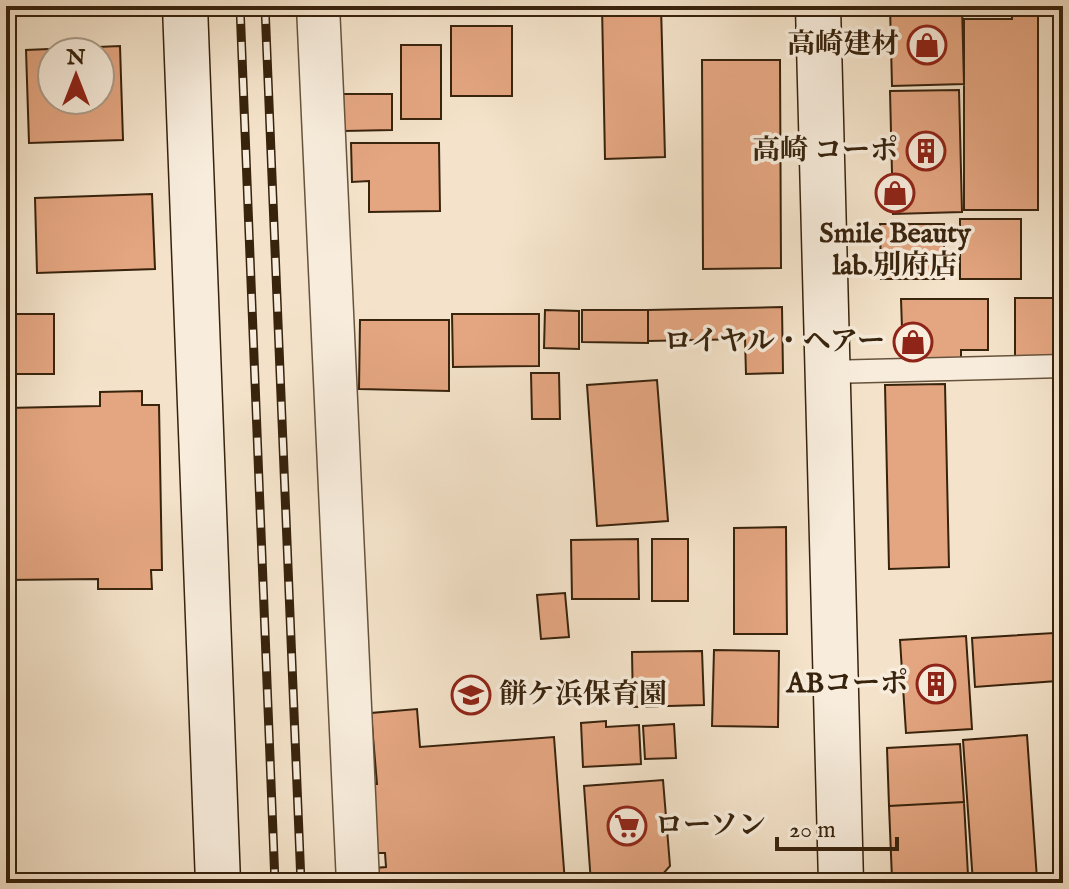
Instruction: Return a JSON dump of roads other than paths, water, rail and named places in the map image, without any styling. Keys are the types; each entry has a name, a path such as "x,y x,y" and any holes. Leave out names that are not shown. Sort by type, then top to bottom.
{"street":[{"path":"185,6 218,883"},
{"path":"318,6 358,883"},
{"path":"818,6 841,883"}],"lane":[{"path":"828,372 1063,366"}],"railway":[{"path":"240,6 275,883"},
{"path":"265,6 301,883"}],"place":[{"name":"高崎建材","path":"927,45"},
{"name":"高崎 コーポ","path":"926,151"},
{"name":"Smile Beauty lab.別府店","path":"895,193"},
{"name":"ロイヤル・ヘアー","path":"913,342"},
{"name":"ABコーポ","path":"936,684"},
{"name":"餅ケ浜保育園","path":"471,695"},
{"name":"ローソン","path":"627,826"}]}
